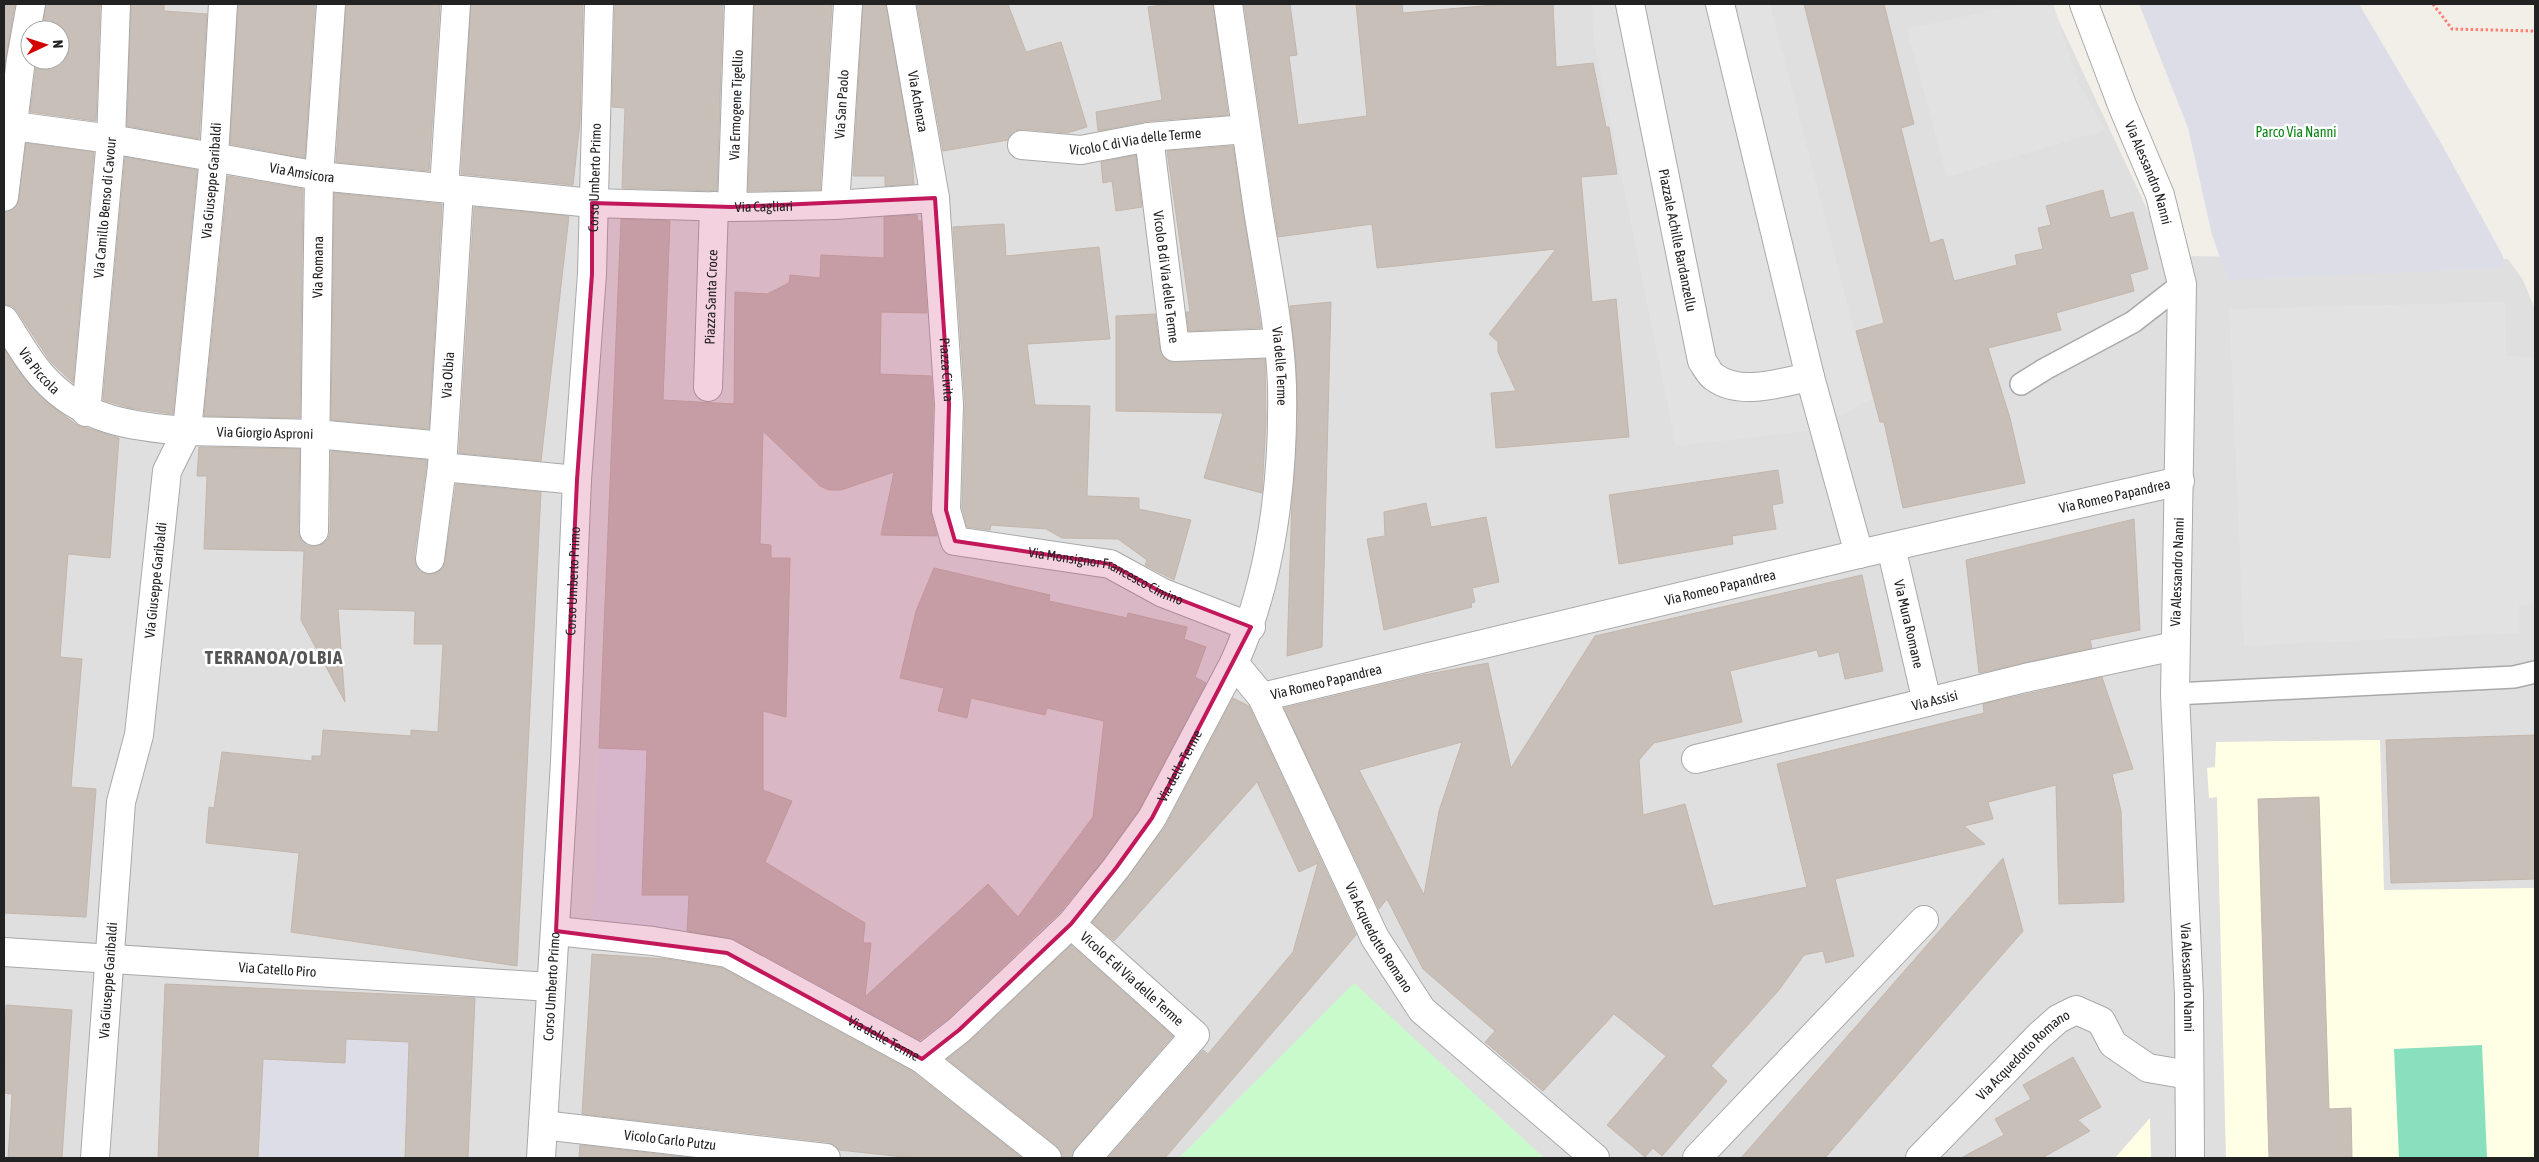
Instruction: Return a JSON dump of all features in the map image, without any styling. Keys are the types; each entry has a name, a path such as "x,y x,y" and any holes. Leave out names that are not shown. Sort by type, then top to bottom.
{"street":[{"path":"4,197 21,59 31,4"},
{"name":"Via Camillo Benso di Cavour","path":"86,412 111,139 116,4"},
{"name":"Via Giuseppe Garibaldi","path":"95,1158 121,802 139,735 167,471 187,431 214,157 222,4"},
{"name":"Via Romana","path":"314,530 319,176 331,4"},
{"name":"Via Olbia","path":"430,559 443,457 456,4"},
{"name":"Corso Umberto Primo","path":"541,1158 550,987 556,931 576,480 592,274 592,203 599,4"},
{"name":"Via Ermogene Tigellio","path":"723,207 739,4"},
{"name":"Via San Paolo","path":"835,205 848,4"},
{"name":"Via Achenza","path":"901,4 935,198"},
{"name":"Via delle Terme","path":"556,931 653,941 727,953 922,1059 959,1030 1071,924 1116,868 1152,818 1234,663 1250,627 1270,549 1280,450 1282,385 1278,343 1228,4"},
{"name":"Piazzale Achille Bardanzellu","path":"1630,4 1702,361 1713,377 1730,385 1750,388 1810,377"},
{"path":"1720,4 1810,377 1859,554"},
{"name":"Via Alessandro Nanni","path":"2084,4 2122,106 2160,195 2182,284 2175,694 2189,996 2190,1158"},
{"name":"Via Amsicora","path":"14,126 111,139 319,176 592,203"},
{"name":"Vicolo C di Via delle Terme","path":"1022,145 1080,150 1149,136 1246,129"},
{"name":"Vicolo B di Via delle Terme","path":"1149,136 1175,347 1278,343"},
{"name":"Via Cagliari","path":"592,203 723,207 835,205 935,198"},
{"name":"Piazza Civita","path":"935,198 949,404 946,510 955,540"},
{"name":"Piazza Santa Croce","path":"708,386 723,207"},
{"name":"Via Piccola","path":"4,320 42,376 65,399 86,412"},
{"name":"Via Giorgio Asproni","path":"86,412 143,428 316,434 576,480"},
{"name":"Via Romeo Papandrea","path":"1262,697 1859,554 2180,481"},
{"name":"Via Monsignor Francesco Cimino","path":"955,540 1110,564 1163,593 1250,627"},
{"name":"Via Mura Romane","path":"1891,547 1927,702"},
{"name":"Via Assisi","path":"1696,759 1927,702 2175,646"},
{"name":"Via Acquedotto Romano","path":"1234,663 1262,697 1375,938 1422,1010 1595,1158"},
{"path":"1696,1158 1924,920"},
{"name":"Vicolo E di Via delle Terme","path":"1071,924 1195,1034 1087,1158"},
{"name":"Via Catello Piro","path":"4,952 550,987"},
{"name":"Via Acquedotto Romano","path":"1920,1158 2040,1035 2058,1019 2076,1010 2101,1021 2113,1044 2148,1068 2189,1075"},
{"path":"922,1059 1047,1158"},
{"name":"Vicolo Carlo Putzu","path":"543,1125 826,1158"}],"lane":[{"path":"2021,384 2045,368 2133,322 2182,284"},
{"path":"2175,694 2514,677 2535,672"}],"path":[{"path":"2433,4 2452,29 2535,31"}],"highlighted area":[{"path":"935,198 949,404 946,510 955,541 1110,564 1163,593 1251,627 1152,818 1116,868 1071,924 959,1030 922,1059 727,953 556,931 577,480 592,274 592,203 732,207"}],"shaded area":[{"path":"4,4 2051,4 2169,256 2508,259 2523,280 2535,309 2535,1158 1544,1158 1354,984 1179,1158 4,1158"},
{"path":"1592,4 1770,4 1872,399 1809,431 1676,446 1594,40"},
{"path":"2020,4 2053,4 2079,83 2105,130 1947,177 1907,29"},
{"name":"Parco Via Nanni","path":"2139,4 2359,4 2441,143 2503,256 2504,268 2228,280 2212,235 2188,128"},
{"path":"2505,302 2506,356 2535,357 2535,604 2519,605 2519,633 2244,646 2229,309"},
{"path":"2380,740 2384,890 2535,888 2535,1158 2226,1158 2217,797 2209,798 2207,768 2215,767 2216,742"},
{"path":"599,748 647,750 642,894 689,890 687,932 593,926"},
{"path":"346,1039 409,1041 406,1134 400,1134 400,1158 259,1158 263,1059 345,1063"},
{"path":"2150,1118 2151,1158 2115,1158"}],"green space":[{"path":"1354,983 1544,1158 1179,1158"},
{"path":"2482,1045 2487,1158 2399,1158 2394,1049"}],"building":[{"path":"4,4 15,4 4,71"},
{"path":"46,4 100,4 96,121 30,112 36,70 70,70 70,20 44,20"},
{"path":"131,4 164,4 164,11 207,14 199,139 127,126"},
{"path":"238,4 315,4 305,158 230,144"},
{"path":"346,4 440,4 429,171 336,162"},
{"path":"471,4 583,4 580,122 573,185 461,174"},
{"path":"615,4 723,4 717,191 622,188 625,108 612,107"},
{"path":"754,4 832,4 820,190 748,191"},
{"path":"863,4 886,4 912,156 914,184 885,186 885,176 853,176"},
{"path":"917,4 1008,4 1026,52 1061,42 1087,127 1067,133 1023,129 1015,131 1008,140 943,151"},
{"path":"1170,4 1213,4 1228,115 1148,121 1098,131 1096,112 1162,100 1148,7"},
{"path":"1244,4 1290,4 1297,55 1289,56 1298,125 1367,116 1356,4 1402,4 1403,13 1505,4 1553,4 1556,67 1593,63 1606,127 1609,127 1617,174 1581,177 1592,302 1616,299 1629,437 1496,448 1491,393 1516,391 1498,352 1498,342 1489,334 1556,249 1377,268 1372,224 1278,237"},
{"path":"1804,4 1884,4 1914,124 1901,128 1930,243 1943,239 1954,281 2017,265 2015,255 2043,249 2038,228 2051,225 2046,206 2103,190 2110,218 2133,212 2148,269 2130,274 2134,291 2056,313 2061,330 1988,348 2010,418 2025,483 1903,508 1884,422 1880,422 1856,331 1884,323"},
{"path":"26,143 94,152 73,383 50,361 17,311 12,306 4,304 4,212 16,207 19,199"},
{"path":"1233,146 1261,328 1189,331 1186,312 1190,312 1167,151"},
{"path":"1136,155 1142,207 1116,211 1112,181 1103,183 1101,162"},
{"path":"125,157 197,170 173,414 130,408 103,400"},
{"path":"228,176 303,189 300,418 204,416"},
{"path":"334,193 442,204 429,429 331,420"},
{"path":"474,207 569,216 541,461 459,453"},
{"path":"917,215 918,221 921,221 927,313 881,312 880,374 931,376 933,404 930,510 937,536 881,535 894,472 841,490 829,490 820,486 763,431 760,544 771,545 771,558 790,558 786,717 763,711 763,790 792,801 765,862 865,923 863,943 871,943 865,997 988,884 1018,917 1093,817 1104,721 1047,708 1045,715 971,698 967,718 938,711 944,688 900,678 916,611 934,568 1050,595 1049,601 1127,618 1128,613 1187,627 1184,639 1206,647 1195,677 1206,683 1139,810 1104,859 1059,913 949,1018 920,1040 734,939 687,931 689,895 642,895 647,750 599,748 621,219 670,221 663,400 734,404 735,292 767,294 789,283 790,275 820,278 821,255 884,258 884,217"},
{"path":"1004,224 1006,256 1099,247 1110,339 1027,344 1035,405 1090,406 1087,496 1139,498 1139,509 1191,520 1174,580 1145,565 1147,560 1118,539 1062,538 1046,529 991,525 990,530 967,527 962,508 965,403 953,227"},
{"path":"1331,302 1322,647 1287,656 1292,501 1298,421 1296,362 1290,306"},
{"path":"1155,314 1160,349 1163,356 1169,361 1265,359 1266,420 1262,493 1204,478 1223,413 1116,411 1116,316"},
{"path":"4,349 26,381 49,404 77,425 119,438 110,558 68,554 60,657 82,659 71,787 96,789 86,917 4,913"},
{"path":"199,447 300,449 298,531 306,545 313,547 322,544 328,539 330,532 331,451 427,460 414,557 416,565 421,572 428,574 436,573 443,568 445,562 456,484 541,492 517,966 291,932 299,853 206,843 209,807 214,808 222,752 312,761 312,756 321,756 323,730 411,736 411,730 438,732 443,644 414,644 415,611 338,609 345,702 301,620 304,551 204,549 207,476 197,476"},
{"path":"1778,470 1783,503 1772,505 1776,529 1732,536 1733,544 1619,564 1609,495"},
{"path":"1426,503 1431,527 1486,517 1499,582 1472,588 1475,602 1471,603 1472,607 1384,630 1367,539 1385,536 1384,512"},
{"path":"2134,519 2140,630 2090,640 2092,648 1979,673 1966,560"},
{"path":"1862,575 1883,671 1845,679 1839,652 1819,657 1817,650 1730,671 1742,722 1654,743 1639,760 1643,815 1685,804 1713,906 1807,887 1777,764 1984,713 1983,704 2102,677 2133,769 2112,774 2121,811 2124,902 2059,904 2056,785 1988,802 1993,819 1964,826 1985,844 1835,879 1854,956 1826,963 1823,951 1804,955 1779,990 1711,1066 1727,1081 1662,1156 1653,1148 1645,1157 1607,1125 1666,1056 1614,1014 1543,1091 1485,1042 1495,1031 1423,969 1387,899 1379,909 1284,708 1423,675 1488,663 1511,768 1595,636","holes":["1462,742 1439,811 1424,895 1359,770"]},
{"path":"1233,698 1249,706 1356,935 1165,1158 1108,1158 1203,1050 1208,1054 1293,952 1318,863 1299,872 1257,782 1114,941 1092,922 1165,827"},
{"path":"2535,735 2535,879 2391,883 2386,740"},
{"path":"2319,797 2329,1109 2351,1108 2352,1158 2269,1158 2258,799"},
{"path":"2003,858 2023,931 1825,1158 1741,1158"},
{"path":"1071,945 1173,1036 1075,1148 1072,1158 1062,1158 1057,1146 947,1059 970,1041"},
{"path":"592,954 667,959 722,968 913,1072 1022,1158 913,1158 839,1150 828,1142 582,1114"},
{"path":"165,984 475,998 468,1158 405,1158 409,1042 346,1039 345,1063 263,1059 258,1158 158,1158"},
{"path":"6,1005 72,1010 62,1158 8,1158 12,1094 4,1093"},
{"path":"2073,1057 2101,1107 2078,1120 2090,1131 2042,1158 1961,1158 2004,1135 1995,1119 2031,1099 2023,1085"},
{"path":"580,1145 693,1158 579,1158"}],"district":[{"name":"TERRANOA/OLBIA","path":"274,657"}]}
